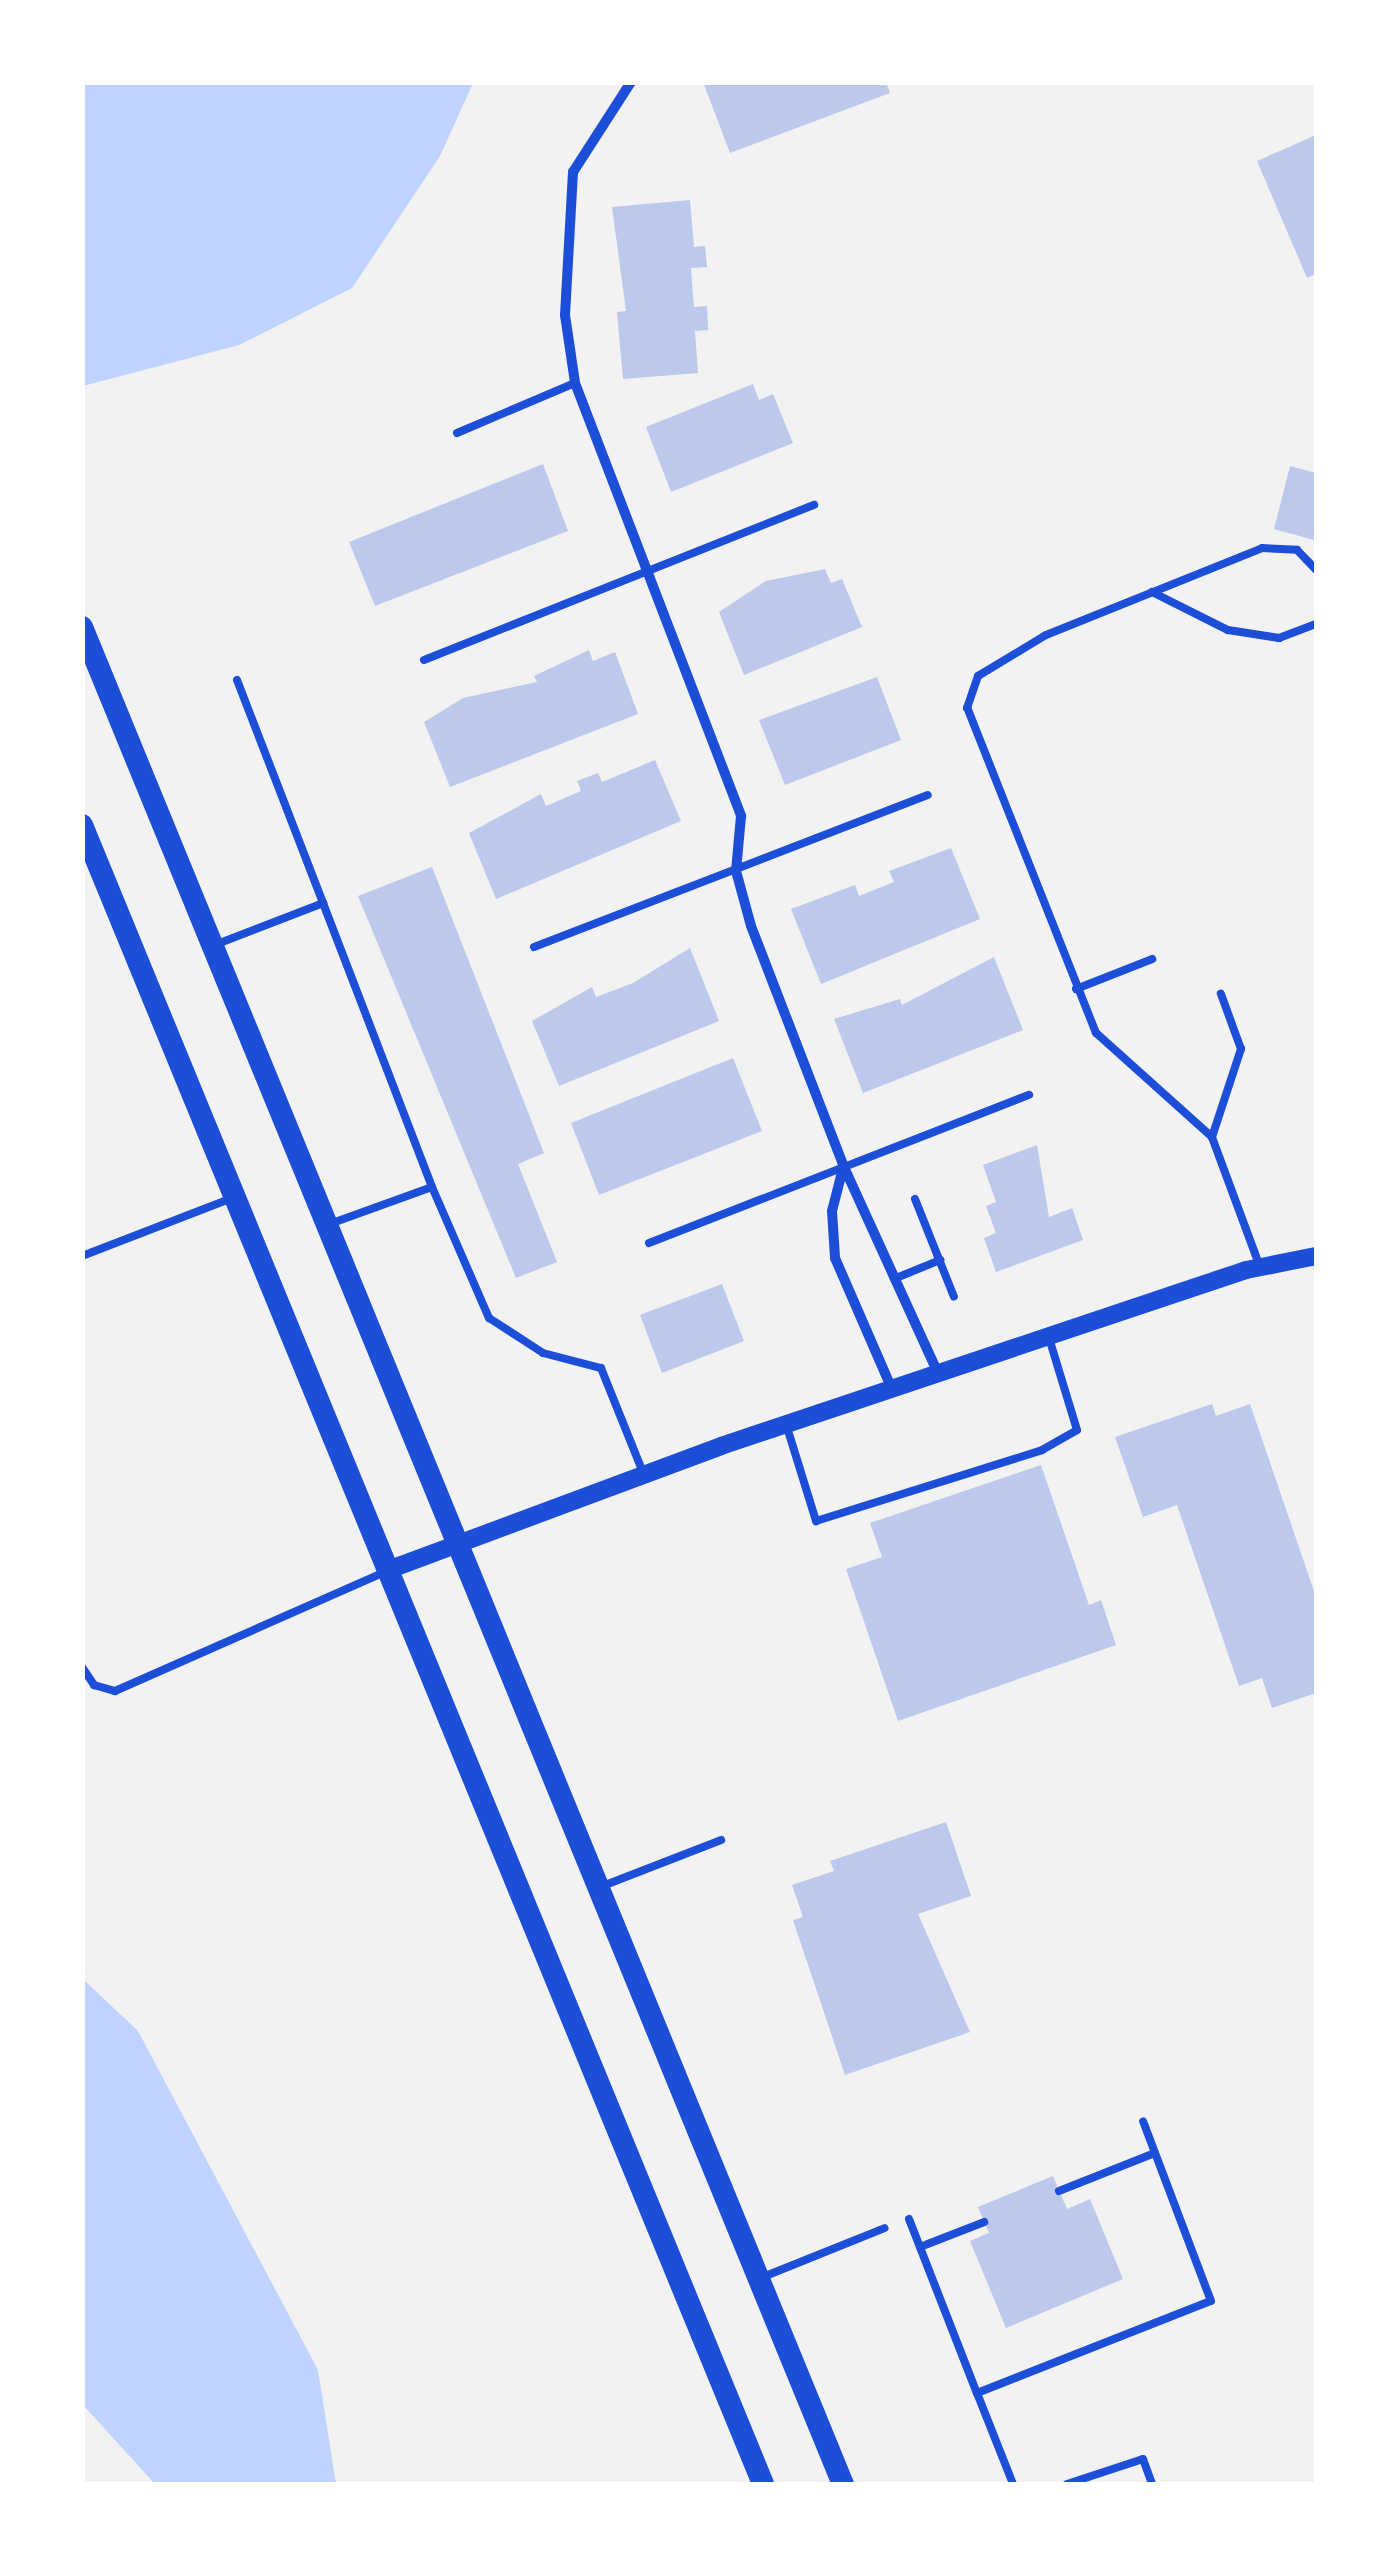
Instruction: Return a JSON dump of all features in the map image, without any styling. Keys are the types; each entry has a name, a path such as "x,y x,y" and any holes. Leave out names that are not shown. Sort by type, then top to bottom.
{"highway":[{"path":"82,627 843,2484"},
{"path":"82,826 763,2484"}],"street":[{"path":"631,82 573,172 565,315 575,384 741,816 736,872 844,1168 938,1373"},
{"path":"844,1168 832,1210 835,1258 892,1389"},
{"path":"388,1570 786,1424 1260,1267 1316,1256"}],"lane":[{"path":"456,433 575,384"},
{"path":"424,660 814,506"},
{"path":"1260,1267 1212,1137 1096,1033 967,708 978,676 1046,635 1262,548 1297,550 1316,570"},
{"path":"1152,592 1228,630 1279,638 1316,624"},
{"path":"237,680 432,1187 490,1318 543,1353 602,1368 644,1475"},
{"path":"534,947 928,795"},
{"path":"213,946 323,903"},
{"path":"1076,989 1152,960"},
{"path":"1212,1137 1241,1049 1221,994"},
{"path":"649,1243 1030,1095"},
{"path":"327,1226 432,1187"},
{"path":"82,1256 234,1197"},
{"path":"915,1199 954,1297"},
{"path":"896,1278 940,1260"},
{"path":"786,1424 816,1522 1042,1450 1077,1430 1048,1336"},
{"path":"82,1667 94,1686 115,1691 388,1570"},
{"path":"82,1694 94,1686"},
{"path":"598,1888 722,1840"},
{"path":"977,2394 1211,2301 1144,2121"},
{"path":"1059,2191 1155,2152"},
{"path":"910,2218 1014,2484"},
{"path":"920,2247 984,2222"},
{"path":"759,2279 884,2228"},
{"path":"1067,2484 1143,2459 1152,2484"}],"water":[{"path":"83,82 473,83 440,156 352,288 239,345 83,386"},
{"path":"83,1979 138,2031 318,2370 336,2484 155,2484 83,2405"}],"building":[{"path":"703,82 886,82 890,93 730,153"},
{"path":"1316,135 1316,274 1307,278 1257,161"},
{"path":"690,200 694,247 705,246 707,267 691,268 694,307 707,306 708,330 695,331 698,373 623,379 617,312 626,311 612,207"},
{"path":"753,384 759,400 773,394 793,443 671,492 646,427"},
{"path":"543,464 568,531 375,606 349,542"},
{"path":"1290,466 1316,473 1314,540 1274,529"},
{"path":"825,569 831,583 842,579 862,627 744,675 719,612 766,581"},
{"path":"589,650 593,661 615,652 638,714 450,787 424,722 463,698 537,682 534,676"},
{"path":"877,677 901,740 785,785 759,720"},
{"path":"655,760 681,821 496,899 469,833 541,794 546,806 581,791 577,781 598,773 602,782"},
{"path":"951,848 980,919 821,984 791,909 855,885 859,896 894,882 889,871"},
{"path":"432,867 544,1153 518,1164 557,1262 516,1278 358,896"},
{"path":"690,948 719,1021 559,1086 532,1021 592,987 596,997 633,983"},
{"path":"994,957 1023,1030 863,1093 834,1019 900,999 902,1005"},
{"path":"733,1058 762,1131 599,1195 571,1123"},
{"path":"1037,1145 1049,1217 1072,1208 1083,1240 996,1272 984,1238 996,1233 986,1206 996,1202 983,1165"},
{"path":"722,1284 744,1341 662,1373 640,1315"},
{"path":"1212,1404 1216,1416 1250,1404 1316,1597 1316,1693 1272,1708 1262,1678 1239,1686 1177,1505 1143,1517 1115,1437"},
{"path":"1041,1465 1089,1605 1101,1600 1116,1645 898,1721 846,1569 882,1557 870,1523"},
{"path":"946,1822 971,1896 918,1914 970,2032 845,2075 793,1920 803,1917 792,1885 834,1871 830,1861"},
{"path":"1053,2176 1067,2209 1090,2199 1123,2279 1006,2328 970,2241 989,2233 978,2207"}]}
